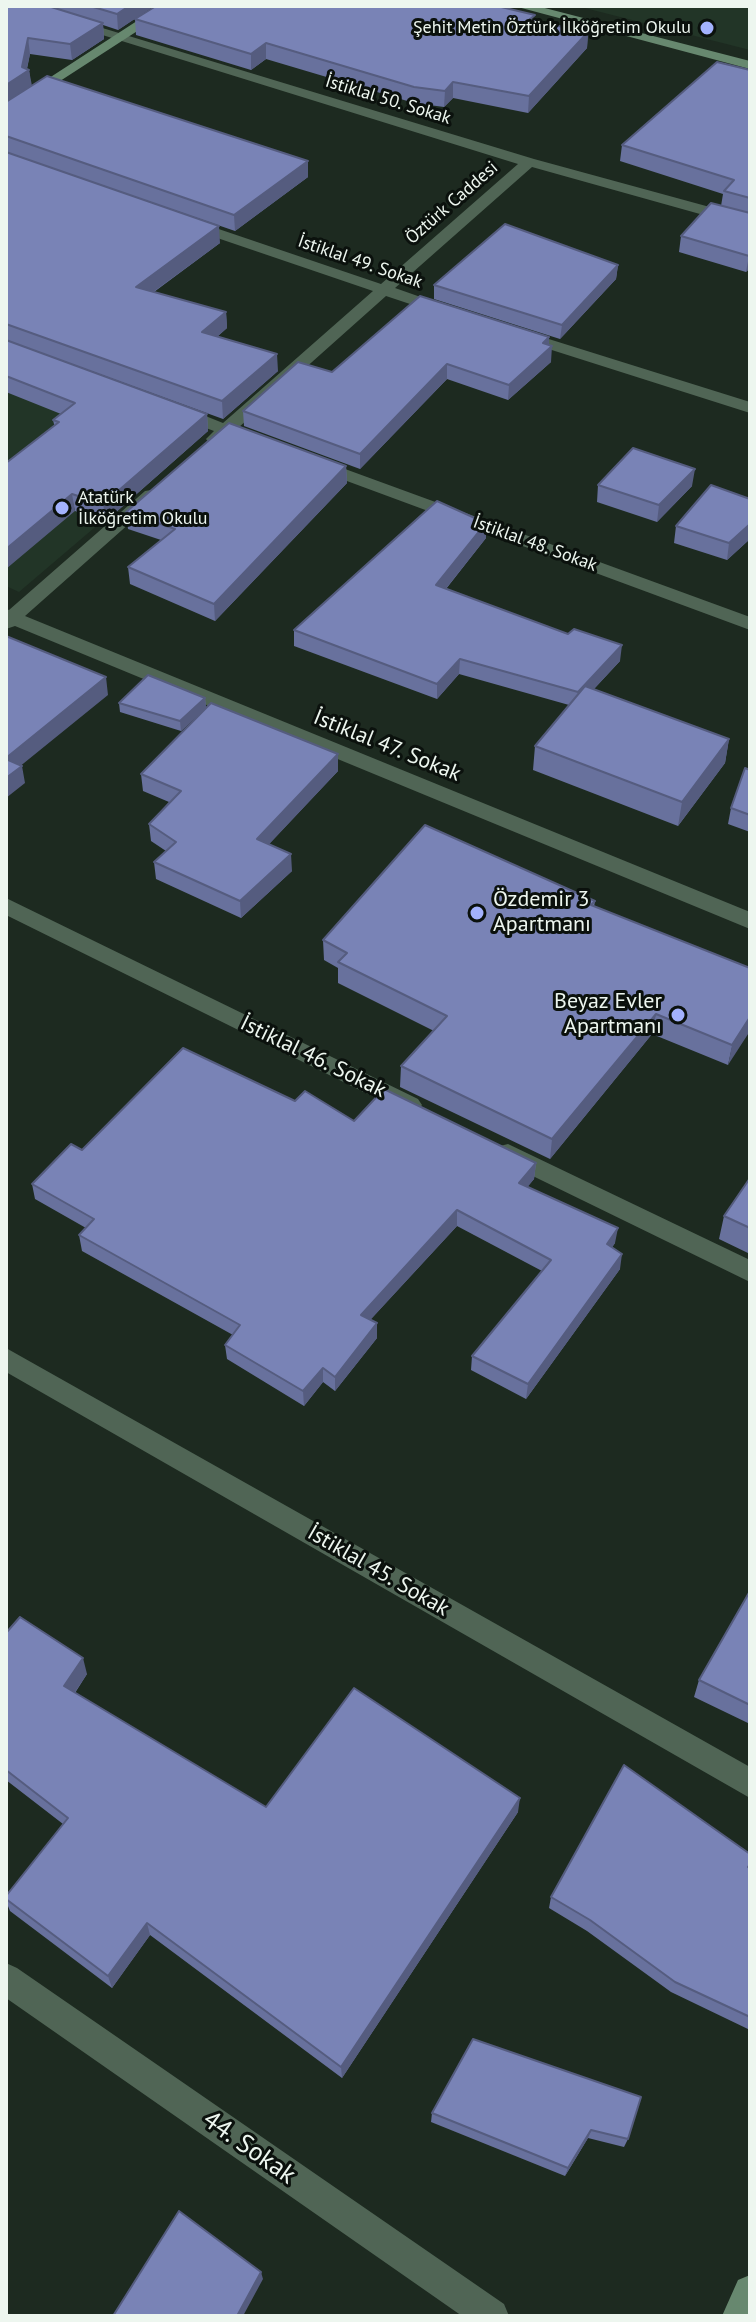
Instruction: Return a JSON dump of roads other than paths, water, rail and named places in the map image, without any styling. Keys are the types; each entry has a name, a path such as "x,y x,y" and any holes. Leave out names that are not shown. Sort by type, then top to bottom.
{"street":[{"name":"İstiklal 50. Sokak","path":"16,6 529,162 750,223"},
{"path":"6,112 169,6"},
{"path":"521,6 539,8 750,65"},
{"name":"Öztürk Caddesi","path":"201,451 529,162"},
{"name":"İstiklal 49. Sokak","path":"172,217 456,315"},
{"path":"500,329 750,408"},
{"path":"152,402 270,446"},
{"name":"İstiklal 48. Sokak","path":"300,457 750,624"},
{"path":"8,619 166,482"},
{"name":"İstiklal 47. Sokak","path":"8,619 750,921"},
{"name":"İstiklal 46. Sokak","path":"6,906 435,1117"},
{"path":"492,1145 750,1272"},
{"name":"İstiklal 45. Sokak","path":"6,1359 750,1783"},
{"name":"44. Sokak","path":"6,1979 492,2316"},
{"path":"739,2316 750,2292"}],"place":[{"name":"Şehit Metin Öztürk İlköğretim Okulu","path":"707,28"},
{"name":"Atatürk İlköğretim Okulu","path":"62,508"},
{"name":"Özdemir 3 Apartmanı","path":"477,913"},
{"name":"Beyaz Evler Apartmanı","path":"678,1015"}]}
